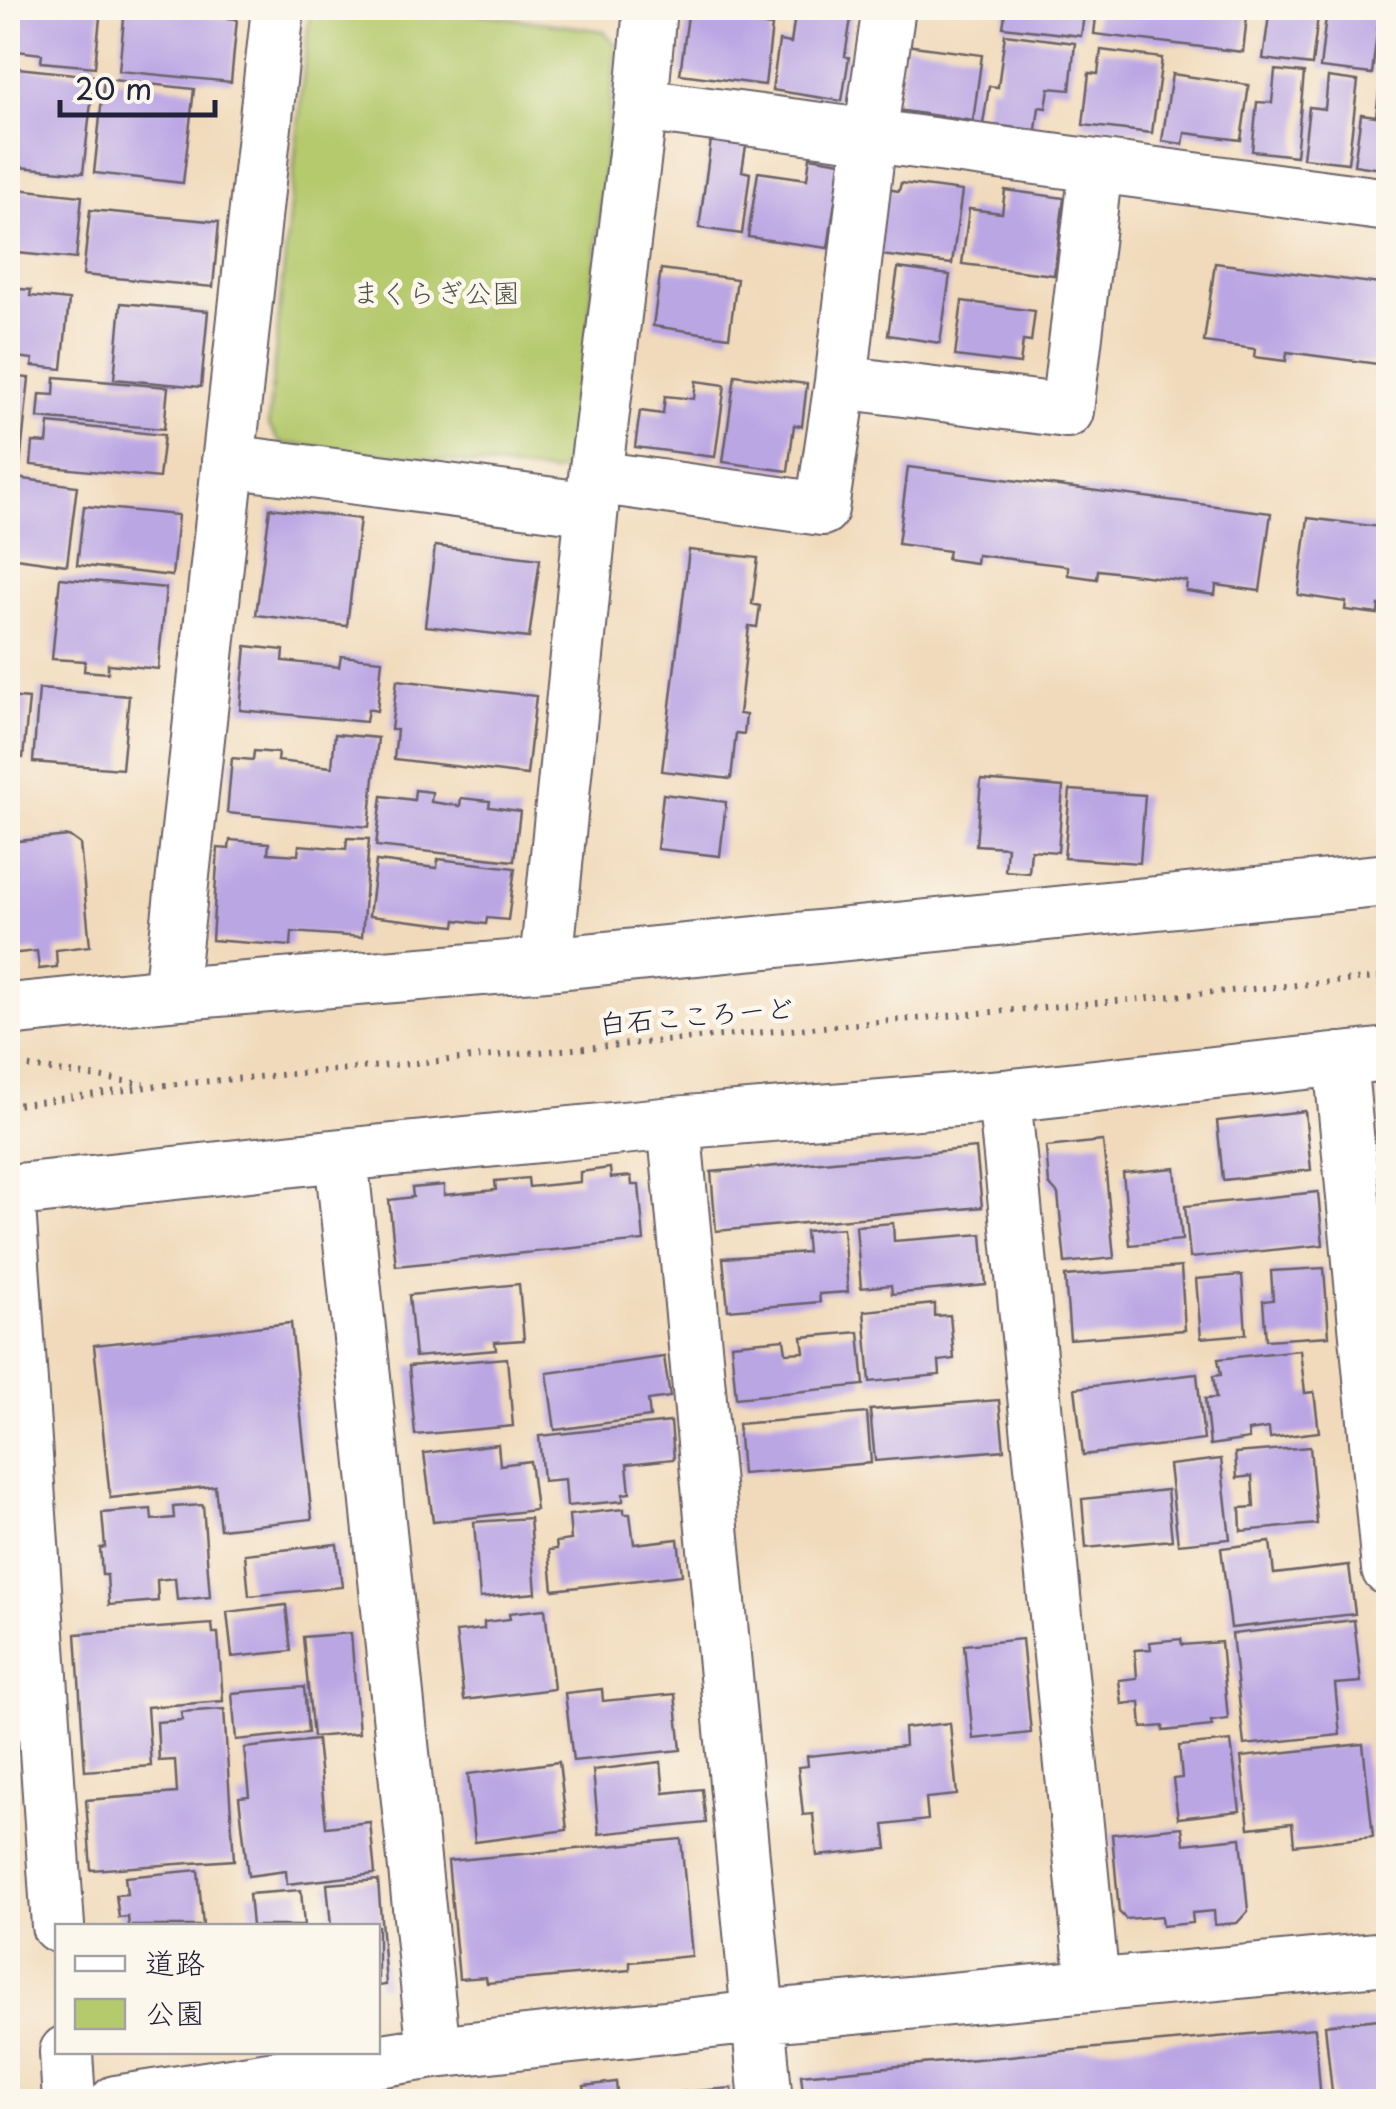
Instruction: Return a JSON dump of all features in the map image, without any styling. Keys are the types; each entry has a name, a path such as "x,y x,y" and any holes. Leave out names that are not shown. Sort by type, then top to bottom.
{"street":[{"path":"170,994 278,8"},
{"path":"546,964 594,493 650,8"},
{"path":"228,461 822,509 889,8"},
{"path":"641,105 1388,204"},
{"path":"841,382 1067,411 1096,167"},
{"path":"8,1010 546,964 1388,880"},
{"path":"58,1924 8,1191 674,1122 1004,1096 1364,1057 1388,1568"},
{"path":"1004,1096 1093,1985"},
{"path":"674,1122 766,2102"},
{"path":"341,1155 434,2052"},
{"path":"133,2100 434,2052 1388,1958"},
{"path":"66,2054 69,2102"}],"path":[{"name":"白石こころーど","path":"8,1106 155,1086 1388,978"},
{"path":"8,1068 24,1066 155,1086"}],"green space":[{"name":"まくらぎ公園","path":"310,8 437,8 604,31 616,45 576,458 555,473 280,443 268,425"}],"building":[{"path":"8,8 101,8 95,67 41,62 42,54 8,50"},
{"path":"125,8 237,19 231,82 119,71"},
{"path":"796,8 852,12 842,101 772,90 779,41 791,43"},
{"path":"1006,8 1085,8 1081,36 1003,27"},
{"path":"1097,8 1248,8 1243,52 1094,34"},
{"path":"1270,8 1319,8 1312,65 1263,59"},
{"path":"1327,8 1380,8 1372,74 1320,68"},
{"path":"688,15 772,26 765,85 680,74"},
{"path":"1005,34 1075,43 1070,90 1049,88 1046,108 1039,107 1036,130 983,124 989,86 998,87"},
{"path":"906,45 982,55 973,121 897,110"},
{"path":"1101,50 1162,58 1152,133 1083,125 1089,73 1098,74"},
{"path":"8,67 94,76 83,173 8,166"},
{"path":"1275,70 1304,73 1296,156 1252,151 1257,102 1272,103"},
{"path":"1172,74 1249,85 1241,140 1185,133 1183,144 1162,141"},
{"path":"1328,77 1358,81 1348,163 1303,158 1309,107 1325,109"},
{"path":"104,79 194,89 183,183 94,173"},
{"path":"1380,84 1388,85 1388,170 1354,165 1361,114 1376,116"},
{"path":"711,140 746,146 742,171 750,173 742,234 699,228"},
{"path":"810,157 841,162 828,248 748,237 758,172 807,179"},
{"path":"901,183 962,191 952,264 873,254 881,188 899,191"},
{"path":"8,188 82,196 76,259 8,252"},
{"path":"1005,190 1064,198 1054,275 962,264 969,209 1002,213"},
{"path":"90,210 219,222 213,287 83,275"},
{"path":"1215,263 1388,285 1388,374 1377,372 1378,364 1287,352 1286,361 1254,357 1255,349 1204,342"},
{"path":"898,268 950,275 940,343 888,335"},
{"path":"661,269 737,279 729,337 653,326"},
{"path":"8,288 31,290 30,296 69,300 62,369 32,366 33,359 8,356"},
{"path":"962,301 1035,311 1031,342 1023,341 1020,364 955,356"},
{"path":"121,303 208,311 201,387 114,379"},
{"path":"735,375 807,384 802,426 794,425 788,471 723,462"},
{"path":"8,376 29,378 20,465 8,464"},
{"path":"55,377 168,387 164,429 38,418 40,394 54,395"},
{"path":"696,381 725,385 715,457 635,447 640,411 663,414 665,396 694,399"},
{"path":"49,423 164,435 159,478 31,465 33,442 47,443"},
{"path":"908,467 1271,513 1260,591 1216,585 1215,595 1186,591 1187,581 1098,570 1097,579 1068,575 1068,566 977,555 976,563 947,559 949,551 898,544"},
{"path":"8,477 77,486 67,565 8,557"},
{"path":"84,506 178,515 172,576 77,565"},
{"path":"270,508 360,519 347,626 256,615"},
{"path":"1308,518 1388,528 1388,606 1379,605 1378,614 1345,610 1346,602 1298,595"},
{"path":"435,546 540,559 529,638 425,626"},
{"path":"689,550 758,558 752,604 760,606 757,627 749,626 739,714 746,715 744,734 736,733 731,779 662,771"},
{"path":"60,578 166,588 158,669 108,664 108,673 84,671 85,661 52,659"},
{"path":"246,646 284,650 283,661 339,667 341,656 382,660 377,711 368,709 366,722 240,710"},
{"path":"397,680 536,696 527,775 394,759 397,730 391,730"},
{"path":"39,689 129,696 122,769 33,762"},
{"path":"8,697 29,699 23,758 8,757"},
{"path":"335,734 378,738 369,827 227,813 232,758 253,760 254,751 278,753 277,761 332,767"},
{"path":"981,780 1063,787 1058,852 1031,850 1029,873 1005,871 1007,847 976,845"},
{"path":"415,790 432,792 431,802 460,806 461,798 490,801 489,807 520,811 514,861 376,846 382,796 414,800"},
{"path":"1070,790 1145,795 1140,863 1064,858"},
{"path":"663,794 726,802 720,856 657,849"},
{"path":"69,836 80,844 90,946 56,950 57,967 39,969 37,951 8,954 8,842"},
{"path":"347,838 369,839 362,937 292,932 291,946 212,940 218,848 229,849 230,840 269,843 268,853 298,855 299,845 346,849"},
{"path":"438,859 515,868 508,920 487,918 486,924 456,920 455,926 369,916 376,861 437,868"},
{"path":"1380,1106 1388,1106 1388,1178 1386,1178"},
{"path":"1305,1111 1311,1170 1223,1180 1217,1121"},
{"path":"1103,1141 1114,1258 1065,1263 1058,1194 1049,1184 1046,1147"},
{"path":"976,1148 982,1207 716,1231 711,1172"},
{"path":"610,1168 611,1178 631,1176 632,1185 639,1185 644,1241 396,1266 389,1200 413,1197 412,1188 444,1185 444,1195 496,1190 495,1181 528,1178 529,1187 580,1182 580,1172"},
{"path":"1175,1168 1182,1240 1130,1245 1123,1173"},
{"path":"1318,1192 1323,1245 1190,1258 1185,1206"},
{"path":"893,1223 894,1241 982,1234 986,1285 892,1294 891,1285 861,1288 856,1226"},
{"path":"843,1228 848,1292 819,1294 820,1302 728,1310 723,1258 807,1252 805,1231"},
{"path":"1181,1267 1185,1330 1070,1339 1065,1276"},
{"path":"1324,1268 1329,1336 1266,1340 1263,1301 1273,1300 1271,1271"},
{"path":"1242,1275 1246,1334 1201,1338 1196,1279"},
{"path":"519,1284 524,1340 495,1342 496,1350 415,1357 409,1295"},
{"path":"935,1304 935,1316 950,1315 954,1359 939,1361 940,1375 870,1382 864,1311"},
{"path":"291,1323 312,1519 220,1529 215,1486 110,1498 94,1345"},
{"path":"859,1332 864,1385 736,1398 731,1344 784,1339 786,1353 804,1352 802,1337"},
{"path":"1300,1350 1305,1393 1314,1392 1319,1432 1270,1438 1269,1428 1248,1431 1249,1439 1210,1445 1205,1399 1216,1398 1213,1376 1221,1375 1218,1359"},
{"path":"664,1357 670,1397 648,1400 650,1417 555,1430 547,1373"},
{"path":"507,1358 513,1426 415,1435 409,1366"},
{"path":"1197,1374 1204,1440 1083,1455 1075,1388"},
{"path":"999,1400 1004,1450 875,1461 870,1410"},
{"path":"867,1413 871,1463 742,1474 738,1424"},
{"path":"671,1422 674,1459 627,1464 630,1493 623,1494 623,1501 567,1506 565,1479 543,1481 539,1436"},
{"path":"498,1444 500,1465 530,1461 536,1510 433,1522 424,1453"},
{"path":"1310,1447 1317,1524 1241,1531 1240,1508 1254,1507 1252,1476 1237,1478 1235,1453"},
{"path":"1221,1459 1230,1539 1178,1544 1169,1465"},
{"path":"1167,1490 1172,1540 1086,1548 1082,1499"},
{"path":"203,1505 210,1597 177,1600 175,1578 157,1580 158,1601 109,1605 107,1575 102,1575 102,1513 151,1509 152,1520 174,1518 173,1507"},
{"path":"624,1509 624,1514 630,1514 634,1544 678,1539 682,1575 553,1590 549,1550 557,1549 556,1542 571,1540 569,1515"},
{"path":"530,1518 536,1593 480,1598 474,1522"},
{"path":"1270,1542 1274,1574 1349,1565 1355,1614 1231,1628 1221,1548"},
{"path":"337,1544 342,1587 249,1596 245,1554"},
{"path":"286,1605 291,1651 232,1657 227,1612"},
{"path":"545,1609 554,1689 464,1700 456,1632 484,1629 484,1622 510,1619 509,1613"},
{"path":"1354,1620 1361,1682 1335,1684 1340,1735 1244,1745 1232,1634"},
{"path":"212,1624 213,1633 218,1633 223,1701 147,1707 151,1766 85,1771 76,1634"},
{"path":"351,1633 359,1733 313,1737 303,1637"},
{"path":"1022,1639 1031,1733 973,1739 964,1645"},
{"path":"1181,1639 1182,1645 1221,1642 1228,1719 1211,1721 1212,1726 1163,1731 1163,1726 1142,1728 1140,1702 1122,1704 1119,1680 1137,1678 1135,1650 1151,1649 1150,1642"},
{"path":"304,1687 308,1733 236,1740 232,1693"},
{"path":"602,1689 603,1701 675,1694 681,1750 573,1761 565,1693"},
{"path":"224,1709 234,1860 91,1870 86,1800 177,1793 175,1760 159,1761 157,1722 182,1720 181,1712"},
{"path":"950,1723 957,1795 926,1798 928,1820 884,1825 887,1849 817,1856 813,1814 803,1815 798,1767 808,1766 807,1756 905,1746 904,1728"},
{"path":"317,1740 326,1827 370,1822 375,1874 287,1884 286,1871 248,1876 239,1797 249,1796 244,1748"},
{"path":"1231,1741 1240,1811 1178,1818 1173,1779 1182,1778 1179,1746"},
{"path":"1363,1744 1373,1837 1294,1845 1292,1823 1249,1828 1241,1757"},
{"path":"559,1762 567,1830 475,1842 468,1774"},
{"path":"661,1762 664,1793 702,1789 706,1823 599,1834 593,1770"},
{"path":"1182,1827 1184,1844 1241,1838 1248,1911 1237,1923 1215,1925 1214,1911 1192,1913 1193,1923 1162,1926 1161,1916 1126,1919 1119,1912 1112,1834"},
{"path":"681,1839 692,1956 630,1962 630,1970 487,1983 486,1977 459,1979 448,1861"},
{"path":"198,1870 203,1924 129,1924 128,1917 119,1918 116,1895 127,1894 125,1877"},
{"path":"378,1880 386,1985 380,1986 380,1924 331,1924 327,1884"},
{"path":"301,1890 304,1924 252,1924 249,1894"},
{"path":"1388,2018 1388,2102 1333,2102 1325,2025"},
{"path":"1315,2028 1321,2102 804,2102 801,2075"},
{"path":"616,2082 618,2102 587,2102 584,2086"},
{"path":"732,2088 733,2102 632,2102 632,2096"}]}
